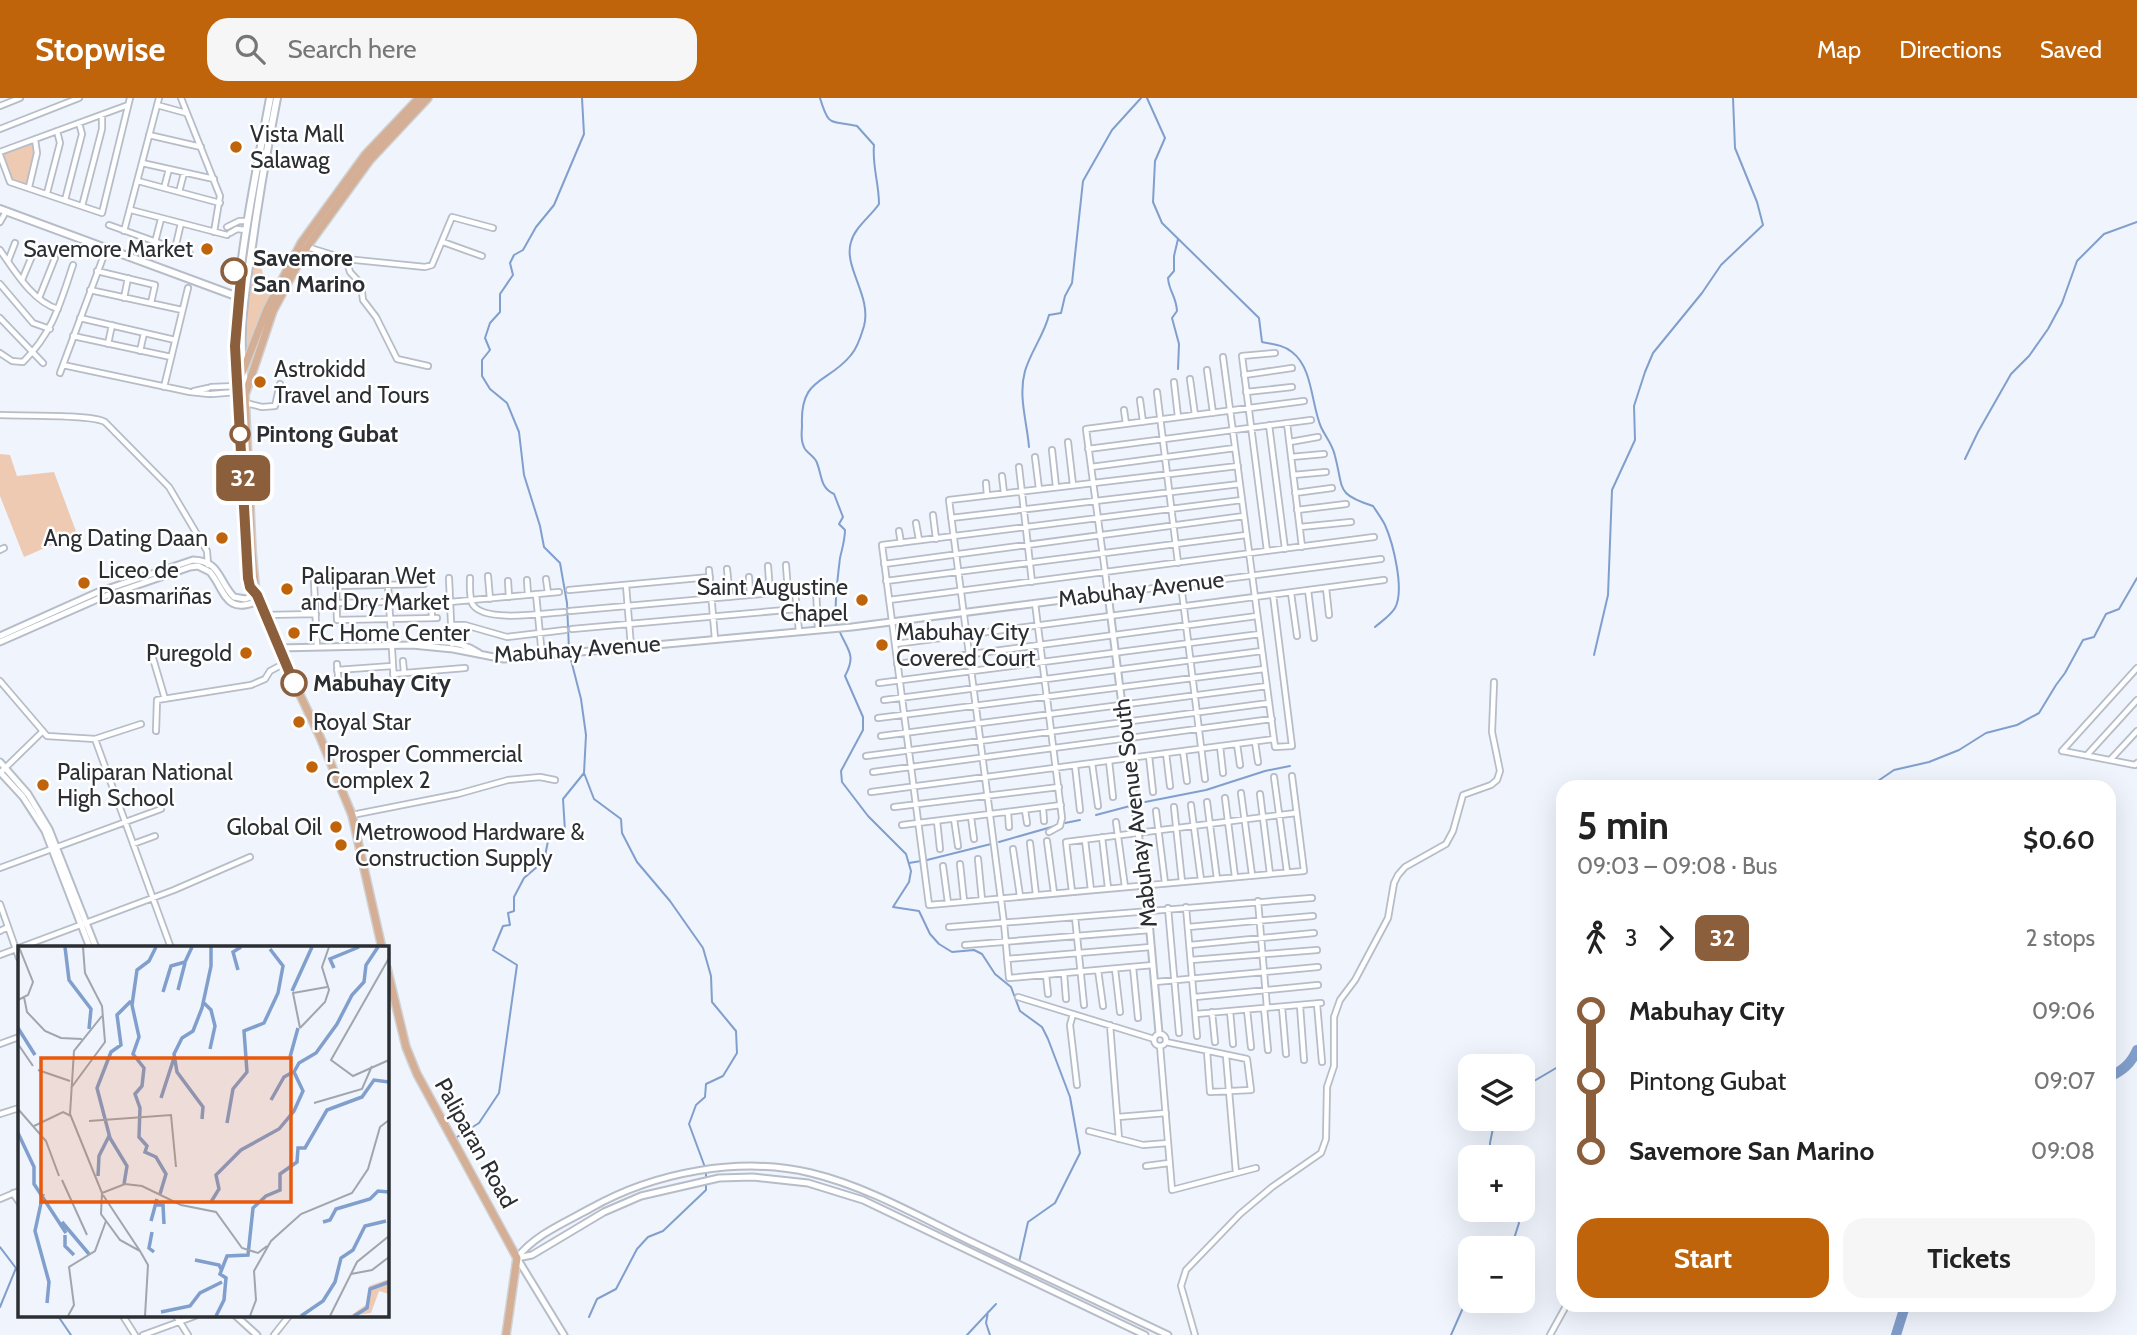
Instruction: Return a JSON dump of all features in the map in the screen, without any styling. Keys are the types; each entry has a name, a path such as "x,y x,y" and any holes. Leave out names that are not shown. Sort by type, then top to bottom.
{"main road":[{"path":"249,233 248,221 270,98"},
{"path":"277,98 249,233 235,346 248,578 352,814 382,946"},
{"path":"237,389 267,309 301,243 365,155 419,98"},
{"path":"246,388 273,311 307,247 370,160 428,98"},
{"path":"1,212 240,298"},
{"path":"240,298 252,551 258,598"},
{"name":"Paliparan Road","path":"388,972 406,1047 417,1074 517,1258"},
{"path":"506,1335 517,1258"}],"street":[{"path":"0,106 20,98"},
{"path":"60,98 62,105"},
{"path":"0,128 79,98"},
{"path":"129,104 0,154 10,182 102,212 129,104 130,98"},
{"path":"124,231 159,98"},
{"path":"181,98 220,196 214,232"},
{"path":"157,105 186,113"},
{"path":"82,206 102,129 102,115"},
{"path":"65,200 82,134 79,123"},
{"path":"47,193 60,143 57,131"},
{"path":"149,135 201,147"},
{"path":"29,187 37,153 35,139"},
{"path":"142,163 214,179"},
{"path":"164,188 169,169"},
{"path":"179,192 184,173"},
{"path":"138,181 220,203"},
{"path":"131,211 214,232 237,229 249,233"},
{"path":"0,222 1,212"},
{"path":"307,247 346,259 425,267 432,265 452,217 493,228"},
{"path":"155,242 161,219"},
{"path":"227,231 239,221 248,221"},
{"path":"175,249 181,223"},
{"path":"110,225 190,254"},
{"path":"443,242 482,256"},
{"path":"8,261 15,243"},
{"path":"22,280 35,249"},
{"path":"0,250 46,306 58,309"},
{"path":"60,373 104,256"},
{"path":"39,298 55,258"},
{"path":"346,259 350,272 361,284 363,300 376,317 397,359 428,366"},
{"path":"0,353 12,360 23,362 32,353 50,329 73,265"},
{"path":"97,271 155,285 151,303"},
{"path":"124,298 128,278"},
{"path":"0,284 33,323 50,329"},
{"path":"164,387 188,288"},
{"path":"90,290 182,310"},
{"path":"0,318 43,363"},
{"path":"80,318 175,340"},
{"path":"107,344 112,325"},
{"path":"140,351 144,333"},
{"path":"73,337 171,357"},
{"path":"1267,551 1242,356 1275,353"},
{"path":"1223,357 1275,747 1292,746 1273,595"},
{"path":"63,365 190,392 210,394 246,388"},
{"path":"1244,375 1292,368"},
{"path":"1207,370 1213,413"},
{"path":"1190,379 1195,415"},
{"path":"1174,382 1178,417"},
{"path":"245,402 261,407 275,405 279,384"},
{"path":"1246,392 1292,387"},
{"path":"190,392 210,388 237,389"},
{"path":"1157,392 1178,563"},
{"path":"1140,400 1143,422"},
{"path":"1108,594 1086,429 1304,401"},
{"path":"1124,410 1126,424"},
{"path":"0,415 99,419 105,422 169,487 207,551 208,566 229,602 242,606 258,598"},
{"path":"1088,449 1311,420"},
{"path":"1287,423 1302,547"},
{"path":"1269,425 1285,549"},
{"path":"1290,442 1318,438"},
{"path":"1068,442 1073,485"},
{"path":"1091,467 1235,448"},
{"path":"1052,450 1056,487"},
{"path":"1291,457 1324,454"},
{"path":"1035,457 1039,489"},
{"path":"1153,965 1009,978 949,500 1238,466"},
{"path":"1019,467 1032,582"},
{"path":"1293,475 1326,472"},
{"path":"1002,476 1004,493"},
{"path":"986,483 987,495"},
{"path":"951,518 1240,484"},
{"path":"1295,493 1332,488"},
{"path":"1242,500 882,545 929,905 1304,871 1292,776"},
{"path":"1297,510 1346,504"},
{"path":"933,515 936,539"},
{"path":"884,564 1244,516"},
{"path":"1300,527 1351,522"},
{"path":"916,523 919,540"},
{"path":"899,531 901,543"},
{"path":"886,580 1247,535"},
{"path":"889,600 1374,537"},
{"name":"Mabuhay Avenue","path":"279,648 412,645 453,649 504,659 542,656 852,627 1381,559"},
{"path":"0,636 98,592 179,564 193,560 208,566"},
{"path":"786,565 788,592"},
{"path":"0,642 112,594 194,566 208,566"},
{"path":"768,566 770,593"},
{"path":"727,569 730,597"},
{"path":"709,570 715,639"},
{"path":"488,576 490,599"},
{"path":"569,590 710,577"},
{"path":"749,577 750,595"},
{"path":"449,578 453,649"},
{"path":"470,578 473,606 498,616 816,590 818,629"},
{"path":"546,579 548,593"},
{"path":"527,580 528,595"},
{"path":"895,644 1384,580"},
{"path":"314,581 317,647"},
{"path":"508,581 509,597"},
{"path":"337,603 431,601 435,618 337,620 336,586 424,584"},
{"path":"1181,584 1201,729 1205,779"},
{"path":"337,664 339,687 394,682 388,585"},
{"path":"626,585 631,647"},
{"path":"1326,588 1328,615"},
{"path":"1308,590 1314,638"},
{"path":"795,591 799,631"},
{"path":"450,602 559,592"},
{"path":"1291,593 1297,636"},
{"path":"536,594 542,656"},
{"name":"Mabuhay Avenue South","path":"1108,594 1148,910 1159,1033"},
{"path":"1035,603 1062,822 1049,832"},
{"path":"572,629 797,610"},
{"path":"265,615 316,614"},
{"path":"897,664 1257,616"},
{"path":"451,625 466,625 507,637 565,630"},
{"path":"879,683 1260,635"},
{"name":"Mabuhay Avenue","path":"412,645 428,641 452,642 469,646 482,655"},
{"path":"884,700 1262,651"},
{"path":"152,655 165,699"},
{"path":"403,661 404,673"},
{"path":"156,731 156,700 251,685 265,679 270,671 285,663"},
{"path":"337,670 392,666"},
{"path":"393,674 465,668"},
{"path":"2136,764 2062,751 2137,668"},
{"path":"878,718 1264,669"},
{"path":"0,681 47,736 95,739 141,724"},
{"path":"1195,1335 1181,1286 1186,1270 1240,1214 1272,1187 1321,1153 1326,1139 1327,1087 1334,1066 1334,1017 1340,1000 1355,980 1388,918 1398,875 1405,867 1446,844 1462,795 1491,785 1497,780 1500,771 1492,732 1494,682"},
{"path":"881,736 1266,686"},
{"path":"2087,755 2137,699"},
{"path":"866,755 1269,704"},
{"path":"873,772 1272,719"},
{"path":"2111,759 2137,731"},
{"path":"1,771 43,732"},
{"path":"95,739 170,946"},
{"path":"871,792 1274,739"},
{"path":"1255,741 1258,762"},
{"path":"1237,744 1240,765"},
{"path":"1220,746 1223,773"},
{"path":"1183,751 1187,781"},
{"path":"1166,753 1170,786"},
{"path":"1149,756 1153,792"},
{"path":"1109,761 1112,797"},
{"path":"0,762 1,771 30,806 55,847 95,946"},
{"path":"1092,763 1098,806"},
{"path":"1075,766 1080,810"},
{"path":"352,814 458,794 508,780 540,777 555,779"},
{"path":"1274,777 1287,872"},
{"path":"894,807 1059,787"},
{"path":"1241,793 1252,876"},
{"path":"1260,794 1270,874"},
{"path":"1224,798 1235,877"},
{"path":"1208,802 1217,879"},
{"path":"1191,805 1201,880"},
{"path":"902,825 1061,806"},
{"path":"1174,807 1182,882"},
{"path":"0,868 161,808"},
{"path":"1043,808 1044,821"},
{"path":"1026,810 1027,823"},
{"path":"1156,811 1165,883"},
{"path":"1008,812 1009,827"},
{"path":"1072,892 1066,842 1296,813"},
{"path":"971,817 974,839"},
{"path":"954,819 958,846"},
{"path":"937,821 940,849"},
{"path":"1116,821 1125,887"},
{"path":"133,844 155,836"},
{"path":"1102,837 1108,888"},
{"path":"1085,840 1091,890"},
{"path":"1047,841 1054,893"},
{"path":"1030,843 1036,895"},
{"path":"1013,849 1020,896"},
{"path":"24,946 152,898 250,857"},
{"path":"978,859 982,900"},
{"path":"960,864 964,901"},
{"path":"943,866 948,903"},
{"path":"949,927 1312,898"},
{"path":"1258,901 1268,1050"},
{"path":"0,904 18,955"},
{"path":"1186,907 1197,1036"},
{"path":"1168,908 1179,1033"},
{"path":"1188,927 1313,916"},
{"path":"1075,917 1084,1005"},
{"path":"84,923 90,946"},
{"path":"0,930 8,928"},
{"path":"965,945 1150,930"},
{"path":"1190,945 1314,933"},
{"path":"1007,959 1152,947"},
{"path":"0,955 16,949"},
{"path":"1191,960 1317,950"},
{"path":"1133,967 1138,1018"},
{"path":"1154,982 1318,967"},
{"path":"1115,969 1120,1012"},
{"path":"1098,970 1103,1006"},
{"path":"1064,973 1066,999"},
{"path":"1046,975 1048,994"},
{"path":"1195,997 1318,985"},
{"path":"1018,997 1153,1039 1155,1044 1160,1046"},
{"path":"1196,1014 1319,1004 1322,1062"},
{"path":"1300,1006 1304,1060"},
{"path":"1282,1007 1286,1054"},
{"path":"1247,1010 1251,1047"},
{"path":"1230,1011 1233,1044"},
{"path":"1212,1012 1215,1042"},
{"path":"1073,1014 1070,1025 1077,1084"},
{"path":"1110,1025 1119,1139"},
{"path":"1153,1039 1159,1033 1165,1035 1166,1042"},
{"path":"0,1044 18,1037"},
{"path":"1160,1046 1166,1042 1247,1059 1251,1090 1210,1092 1207,1051"},
{"path":"1160,1046 1172,1190 1256,1168"},
{"path":"1226,1055 1236,1173"},
{"path":"0,1114 18,1108"},
{"path":"1117,1117 1166,1113"},
{"path":"1089,1131 1143,1145 1168,1143"},
{"path":"1146,1166 1170,1163"},
{"path":"517,1258 526,1245 598,1204 636,1187 720,1168 753,1166 811,1173 866,1191 1168,1335"},
{"path":"517,1258 532,1255 604,1212 641,1196 674,1187 719,1178 753,1177 808,1183 863,1200 1145,1335"},
{"path":"0,1199 18,1191"},
{"path":"13,1193 18,1200"},
{"path":"598,1204 604,1212"},
{"path":"517,1258 564,1335"},
{"path":"1550,1335 1563,1312"},
{"path":"124,1318 135,1335"},
{"path":"142,1335 178,1318 188,1335"},
{"path":"238,1318 257,1335"},
{"path":"274,1335 287,1318"}],"shaded area":[{"path":"34,142 35,152 28,185 12,181 2,153"},
{"path":"256,250 269,294 246,353 248,308"},
{"path":"0,454 10,455 17,476 54,472 77,534 24,557 0,496"}],"waterway":[{"path":"569,650 567,603 560,563 544,547 524,475 519,432 507,403 490,389 482,376 482,360 490,350 485,338 490,323 500,312 500,294 513,275 510,263 514,255 523,250 536,227 554,205 584,134 582,98"},
{"path":"820,98 832,121 857,126 874,145 879,204 856,231 851,242 851,261 864,304 864,326 860,337 853,352 842,364 811,389 803,409 803,444 816,461 824,485 834,494 843,517 839,524 845,530 836,593 837,625"},
{"path":"1029,447 1023,380 1049,315 1061,313 1072,283 1083,181 1112,130 1141,98"},
{"path":"1147,98 1165,138 1155,161 1153,202 1162,223 1259,318 1262,342 1285,348 1299,359 1308,377 1321,427 1334,452 1343,489 1352,498 1373,506 1385,525 1394,554 1399,590 1395,608 1375,627"},
{"path":"1594,655 1608,595 1612,490 1635,440 1634,406 1645,372 1653,353 1721,265 1763,225 1757,202 1735,148 1733,98"},
{"path":"1965,459 2011,374 2029,356 2048,329 2062,303 2077,261 2104,234 2137,222"},
{"path":"1178,239 1174,271 1168,278 1177,311 1172,318 1179,344 1178,369"},
{"path":"1879,780 1894,770 1929,762 1959,750 1986,733 2017,725 2039,713 2083,640 2094,637 2106,614 2119,609 2137,578"},
{"path":"839,630 850,657 845,676 863,717 863,730 841,771 842,782 868,816 906,854 911,871 909,882 893,907 919,911 930,934 952,952 974,950 982,954 995,974 1011,987 1020,1011 1042,1027 1070,1097 1080,1153 1055,1203 1028,1222 1019,1262"},
{"path":"570,656 581,699 586,735 584,773 594,799 621,819 622,833 637,862 670,901 703,948 711,976 712,1002 736,1031 737,1053 723,1076 706,1084 705,1097 696,1105 689,1124 706,1170 706,1179"},
{"path":"1145,802 1206,790 1290,766"},
{"path":"457,1137 479,1123 499,1093 517,965 493,950 503,926 510,925 508,913 514,911 514,897 524,878 544,861 548,841 565,831 563,799 584,773"},
{"path":"1096,815 1130,806"},
{"path":"1065,823 1080,820"},
{"path":"999,842 1055,826"},
{"path":"927,860 991,844"},
{"path":"909,863 921,861"},
{"path":"2116,1073 2126,1066 2137,1050"},
{"path":"1535,1080 1556,1068"},
{"path":"1490,1145 1492,1131"},
{"path":"589,1317 597,1299 616,1289 637,1249 648,1237 663,1231 706,1190 706,1184"},
{"path":"1515,1236 1519,1222"},
{"path":"0,1247 18,1271"},
{"path":"0,1307 16,1268"},
{"path":"967,1335 996,1304"},
{"path":"988,1312 986,1323 990,1335"},
{"path":"1896,1335 1903,1312"},
{"path":"1451,1335 1461,1313"},
{"path":"59,1318 71,1335"}],"bus line":[{"name":"32","path":"234,271 233,276 241,277 235,346 248,578 294,683"}],"place":[{"name":"Vista Mall Salawag","path":"236,147"},
{"name":"Savemore Market","path":"207,249"},
{"name":"Savemore San Marino","path":"234,271"},
{"name":"Astrokidd Travel and Tours","path":"260,382"},
{"name":"Pintong Gubat","path":"240,434"},
{"name":"Ang Dating Daan","path":"222,538"},
{"name":"Liceo de Dasmariñas","path":"84,583"},
{"name":"Paliparan Wet and Dry Market","path":"287,589"},
{"name":"Saint Augustine Chapel","path":"862,600"},
{"name":"FC Home Center","path":"294,633"},
{"name":"Mabuhay City Covered Court","path":"882,645"},
{"name":"Puregold","path":"246,653"},
{"name":"Mabuhay City","path":"294,683"},
{"name":"Royal Star","path":"299,722"},
{"name":"Prosper Commercial Complex 2","path":"312,767"},
{"name":"Paliparan National High School","path":"43,785"},
{"name":"Global Oil","path":"336,827"},
{"name":"Metrowood Hardware & Construction Supply","path":"341,845"}]}
